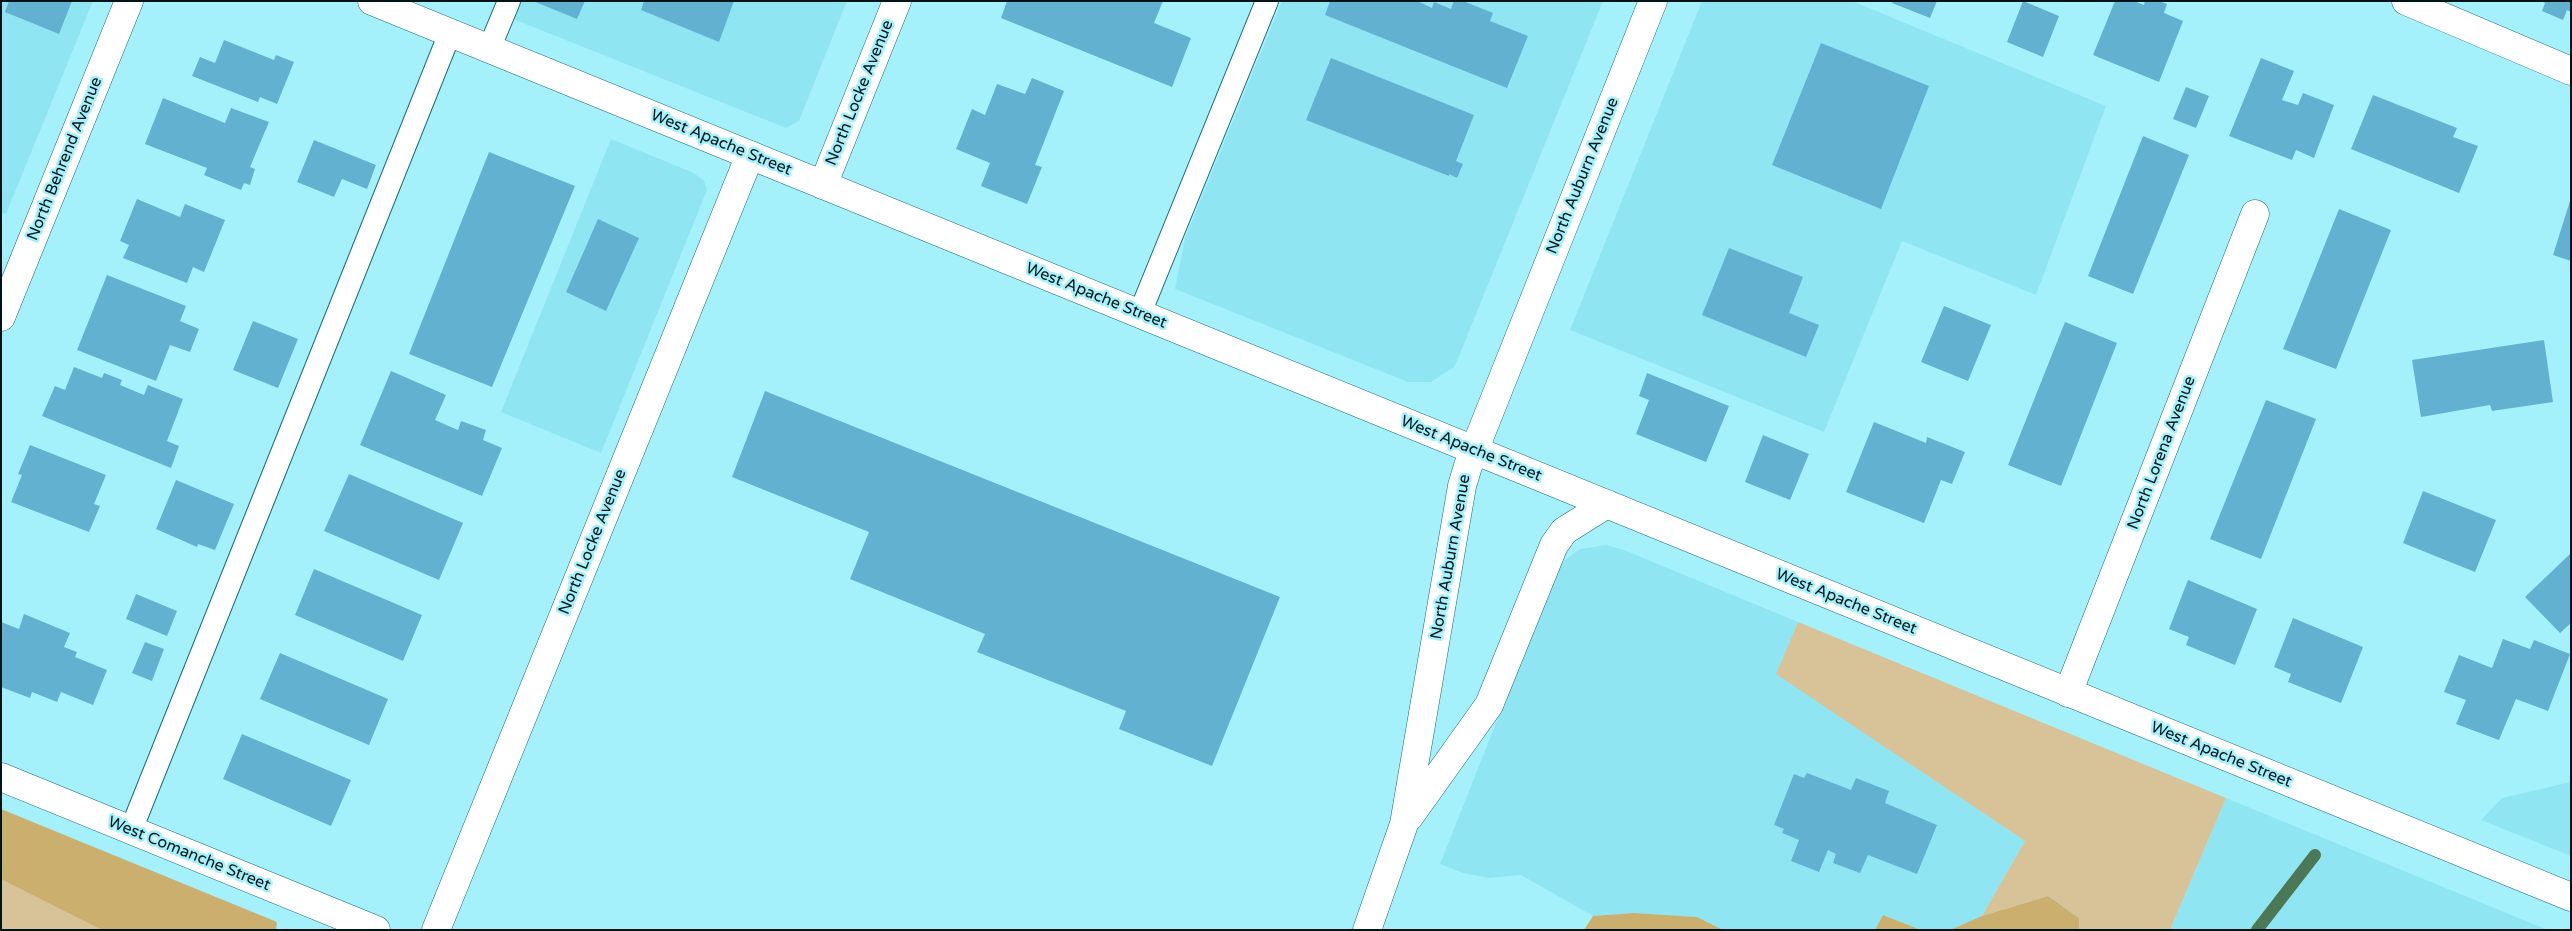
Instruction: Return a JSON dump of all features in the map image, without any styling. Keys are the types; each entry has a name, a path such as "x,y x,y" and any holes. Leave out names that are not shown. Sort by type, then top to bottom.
{"main road":[{"name":"North Behrend Avenue","path":"1,318 129,1"},
{"name":"West Apache Street","path":"372,1 2571,897"},
{"name":"North Locke Avenue","path":"823,185 897,1"},
{"name":"North Auburn Avenue","path":"1367,930 1404,824 1462,486 1473,450 1653,1"},
{"path":"2406,1 2571,72"},
{"name":"North Locke Avenue","path":"436,930 750,155"},
{"name":"North Lorena Avenue","path":"2068,693 2256,214"},
{"path":"1404,824 1489,705 1554,545 1564,531 1607,504"},
{"name":"West Comanche Street","path":"1,777 376,930"}],"lane":[{"path":"489,49 509,1"},
{"path":"1140,313 1267,1"},
{"path":"131,830 450,33"}],"shaded area":[{"path":"1,1 93,1 6,214 1,212"},
{"path":"521,1 847,1 799,121 786,128 513,19"},
{"path":"1282,1 1603,1 1457,361 1454,367 1431,382 1408,382 1175,289 1185,238"},
{"path":"1702,1 1852,1 2106,106 2036,295 1902,241 1824,432 1570,330"},
{"path":"611,139 694,173 704,181 707,190 601,453 501,412"},
{"path":"1606,545 1624,550 1798,622 1777,674 2025,841 1982,916 1950,930 1921,930 1883,915 1875,930 1723,930 1697,917 1634,913 1593,916 1521,875 1489,878 1463,873 1440,864 1556,572 1562,562 1580,549"},
{"path":"1798,622 2226,798 2170,930 2079,930 2079,918 2048,896 1982,916 2025,841 1776,674"},
{"path":"2571,782 2571,856 2481,820 2502,798"},
{"path":"2226,798 2548,930 2170,930"},
{"path":"1,809 277,922 276,930 102,930 1,879"},
{"path":"1,879 8,881 102,930 1,930"},
{"path":"2048,896 2079,918 2079,930 1950,930 1982,916"},
{"path":"1634,913 1697,917 1723,930 1584,930 1593,916"},
{"path":"1883,915 1921,930 1875,930"}],"building":[{"path":"9,1 72,1 59,34 5,12"},
{"path":"533,1 585,1 577,19"},
{"path":"644,1 734,1 719,42 641,10"},
{"path":"1007,1 1163,1 1154,23 1191,38 1172,87 1001,18"},
{"path":"1330,1 1417,1 1432,8 1434,2 1451,9 1454,1 1463,1 1493,13 1490,21 1528,36 1507,88 1325,15"},
{"path":"1893,1 1937,1 1930,18 1892,3"},
{"path":"2023,1 2059,16 2043,57 2007,42"},
{"path":"2115,1 2134,1 2144,5 2145,1 2159,1 2167,4 2164,13 2183,21 2159,82 2093,55"},
{"path":"2541,1 2571,1 2571,12 2567,10 2563,20 2542,11 2545,3"},
{"path":"224,40 274,60 276,55 294,62 277,104 260,97 258,102 192,76 200,57 215,63"},
{"path":"1821,43 1929,86 1881,209 1772,165"},
{"path":"1331,58 1474,115 1456,161 1463,164 1457,178 1306,120"},
{"path":"2261,58 2294,71 2282,100 2298,105 2303,93 2334,105 2314,158 2296,150 2292,160 2229,136"},
{"path":"1032,78 1064,91 1035,165 1042,167 1027,204 981,186 990,163 956,149 972,109 985,115 997,84 1025,94"},
{"path":"2186,87 2209,96 2196,128 2173,119"},
{"path":"2373,95 2457,128 2453,137 2478,146 2459,193 2351,149"},
{"path":"163,98 225,123 231,108 269,122 250,167 255,169 250,185 244,183 241,190 204,175 207,168 145,144"},
{"path":"2143,136 2189,155 2133,294 2088,276"},
{"path":"314,140 376,165 367,189 342,179 334,197 297,182"},
{"path":"489,152 575,186 492,387 409,354"},
{"path":"137,199 180,217 185,204 225,220 204,272 193,267 187,283 123,258 129,245 120,241"},
{"path":"2571,201 2571,261 2553,255"},
{"path":"2339,209 2391,230 2336,369 2283,349"},
{"path":"598,219 639,238 606,311 566,292"},
{"path":"1729,248 1803,277 1789,313 1819,325 1806,357 1702,315"},
{"path":"107,275 186,306 180,321 199,329 190,352 170,345 156,381 77,350"},
{"path":"1944,306 1991,325 1968,381 1921,362"},
{"path":"253,321 298,339 278,388 233,370"},
{"path":"2065,322 2117,343 2061,486 2008,465"},
{"path":"2544,340 2553,402 2492,411 2490,405 2421,417 2412,360"},
{"path":"74,367 102,378 104,373 122,380 120,385 144,395 148,385 183,399 167,441 179,446 171,468 42,416 55,386 65,390"},
{"path":"391,371 446,395 435,420 458,430 461,421 486,430 483,440 502,448 482,496 360,445"},
{"path":"1647,373 1729,406 1706,462 1636,434 1649,400 1639,396"},
{"path":"765,391 1280,597 1212,766 1119,729 1126,711 977,652 985,634 850,579 869,532 732,477"},
{"path":"2266,400 2316,419 2261,559 2210,539"},
{"path":"1874,422 1926,443 1927,437 1965,452 1952,484 1941,480 1924,523 1846,492"},
{"path":"1763,435 1809,454 1790,500 1745,482"},
{"path":"30,445 106,475 94,504 100,506 89,532 11,502 22,475 18,474"},
{"path":"349,474 463,523 439,580 324,531"},
{"path":"176,480 234,504 215,550 198,544 197,547 156,529"},
{"path":"2423,491 2496,520 2475,572 2403,543"},
{"path":"2570,554 2571,623 2560,633 2525,597"},
{"path":"314,569 422,615 403,661 295,615"},
{"path":"2188,580 2257,609 2235,665 2186,645 2189,637 2169,629"},
{"path":"136,594 177,611 167,636 126,619"},
{"path":"24,614 70,633 64,647 77,652 75,657 107,670 93,705 61,692 57,702 32,692 30,698 1,687 1,622 19,629"},
{"path":"2293,618 2363,647 2341,703 2288,682 2291,674 2274,667"},
{"path":"2503,639 2530,649 2534,640 2570,654 2548,711 2516,699 2499,740 2456,724 2466,700 2444,692 2459,655 2492,668"},
{"path":"145,642 164,649 152,681 132,673"},
{"path":"280,653 388,699 369,745 260,699"},
{"path":"242,734 351,780 331,826 223,779"},
{"path":"1807,773 1851,790 1856,778 1889,791 1885,803 1937,825 1917,874 1868,855 1860,873 1833,863 1836,854 1828,850 1819,872 1791,861 1799,840 1782,833 1784,829 1774,825 1794,774 1804,778"}],"waterway":[{"path":"2257,930 2315,855"}]}
